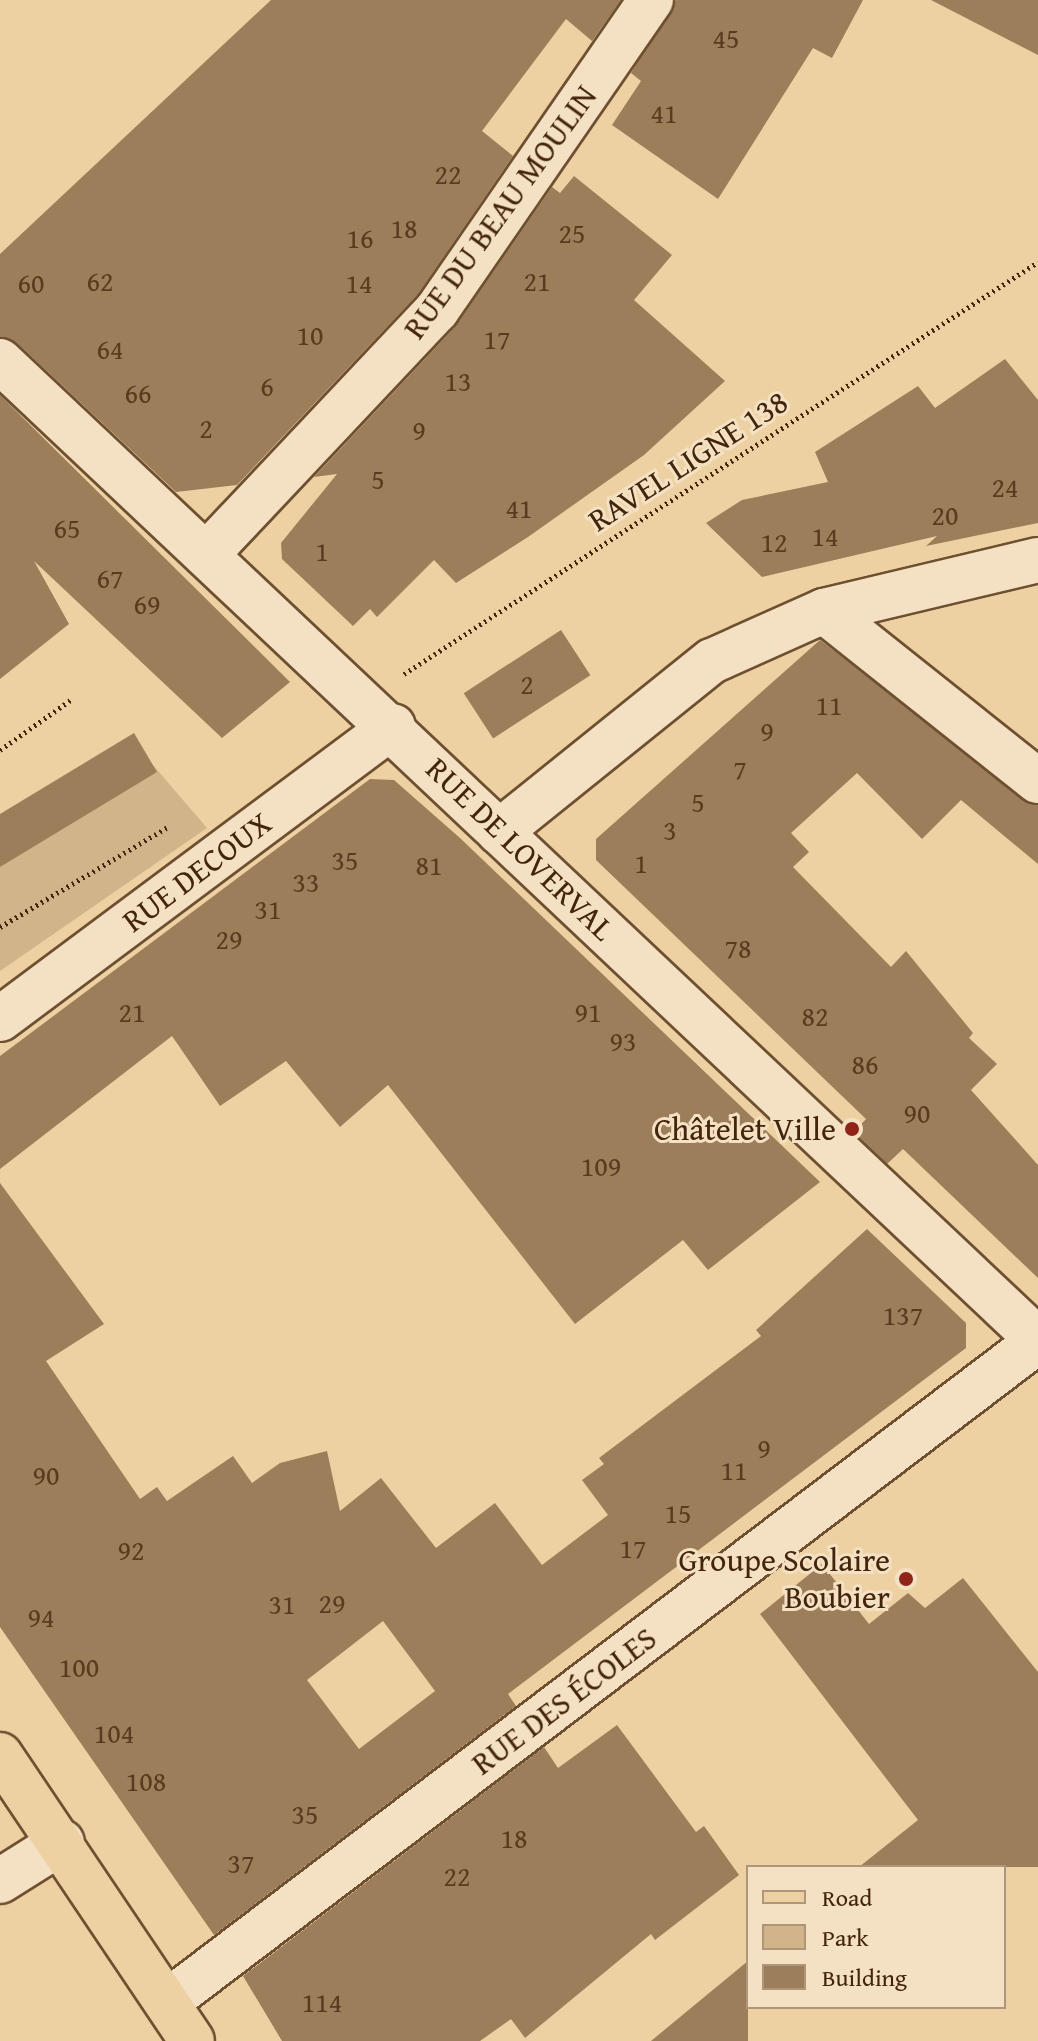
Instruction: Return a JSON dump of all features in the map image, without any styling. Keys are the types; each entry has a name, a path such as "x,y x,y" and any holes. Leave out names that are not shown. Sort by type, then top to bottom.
{"main road":[{"path":"0,1755 62,1842 192,2041"}],"street":[{"name":"RUE DU BEAU MOULIN","path":"206,555 437,310 651,0"},
{"name":"RUE DE LOVERVAL","path":"0,361 378,713 499,832 1038,1341"},
{"path":"499,832 712,661 824,611 1038,560"},
{"path":"824,611 1038,781"},
{"name":"RUE DECOUX","path":"0,1019 378,713"},
{"name":"RUE DES ÉCOLES","path":"167,2002 1038,1341"},
{"path":"0,1881 62,1842"}],"path":[{"name":"RAVEL LIGNE 138","path":"378,713 1038,262"},
{"path":"0,750 72,699"}],"green space":[{"path":"153,765 207,828 0,971 0,855"}],"building":[{"path":"271,0 621,0 592,41 566,19 482,131 513,156 418,294 237,485 176,492 17,343 0,337 0,254"},
{"path":"676,0 863,0 832,58 813,48 718,199 612,125 641,81 631,73"},
{"path":"931,0 1038,0 1038,55"},
{"path":"574,176 672,255 634,300 725,381 644,455 528,537 456,583 434,560 377,617 370,609 353,626 282,559 281,543 337,474 314,477 455,327 552,187 560,193"},
{"path":"1005,359 1038,400 1038,523 926,546 937,536 762,577 706,523 742,500 828,482 815,452 918,386 935,408"},
{"path":"0,395 290,682 222,738 34,561 69,624 0,679"},
{"path":"561,630 590,675 493,738 464,693"},
{"path":"820,640 1038,805 1038,864 961,800 922,839 857,773 791,833 809,852 793,867 891,967 906,951 973,1033 969,1038 997,1064 971,1090 1038,1165 1038,1278 903,1149 887,1164 854,1132 866,1119 596,860 596,839"},
{"path":"134,733 157,772 0,867 0,814"},
{"path":"370,779 394,780 460,838 820,1182 708,1270 683,1240 575,1324 388,1085 340,1127 286,1061 220,1106 172,1036 0,1169 0,1056"},
{"path":"0,1183 104,1324 46,1361 140,1499 157,1487 167,1501 233,1456 252,1483 280,1463 327,1451 340,1511 381,1478 436,1548 495,1503 542,1565 608,1515 582,1480 604,1464 599,1458 761,1336 756,1330 867,1229 966,1323 966,1348 508,1694 516,1706 214,1935 0,1627","holes":["383,1621 435,1691 359,1749 307,1680"]},
{"path":"822,1564 869,1624 908,1593 925,1608 963,1578 1038,1672 1038,1867 862,1865 918,1820 760,1614"},
{"path":"617,1725 696,1832 704,1826 739,1875 655,1940 651,1934 525,2038 511,2019 480,2041 282,2041 243,1976 544,1747 558,1768"},
{"path":"746,1963 748,2041 651,2041"}],"place":[{"name":"Châtelet Ville","path":"852,1129"},
{"name":"Groupe Scolaire Boubier","path":"906,1579"}]}
